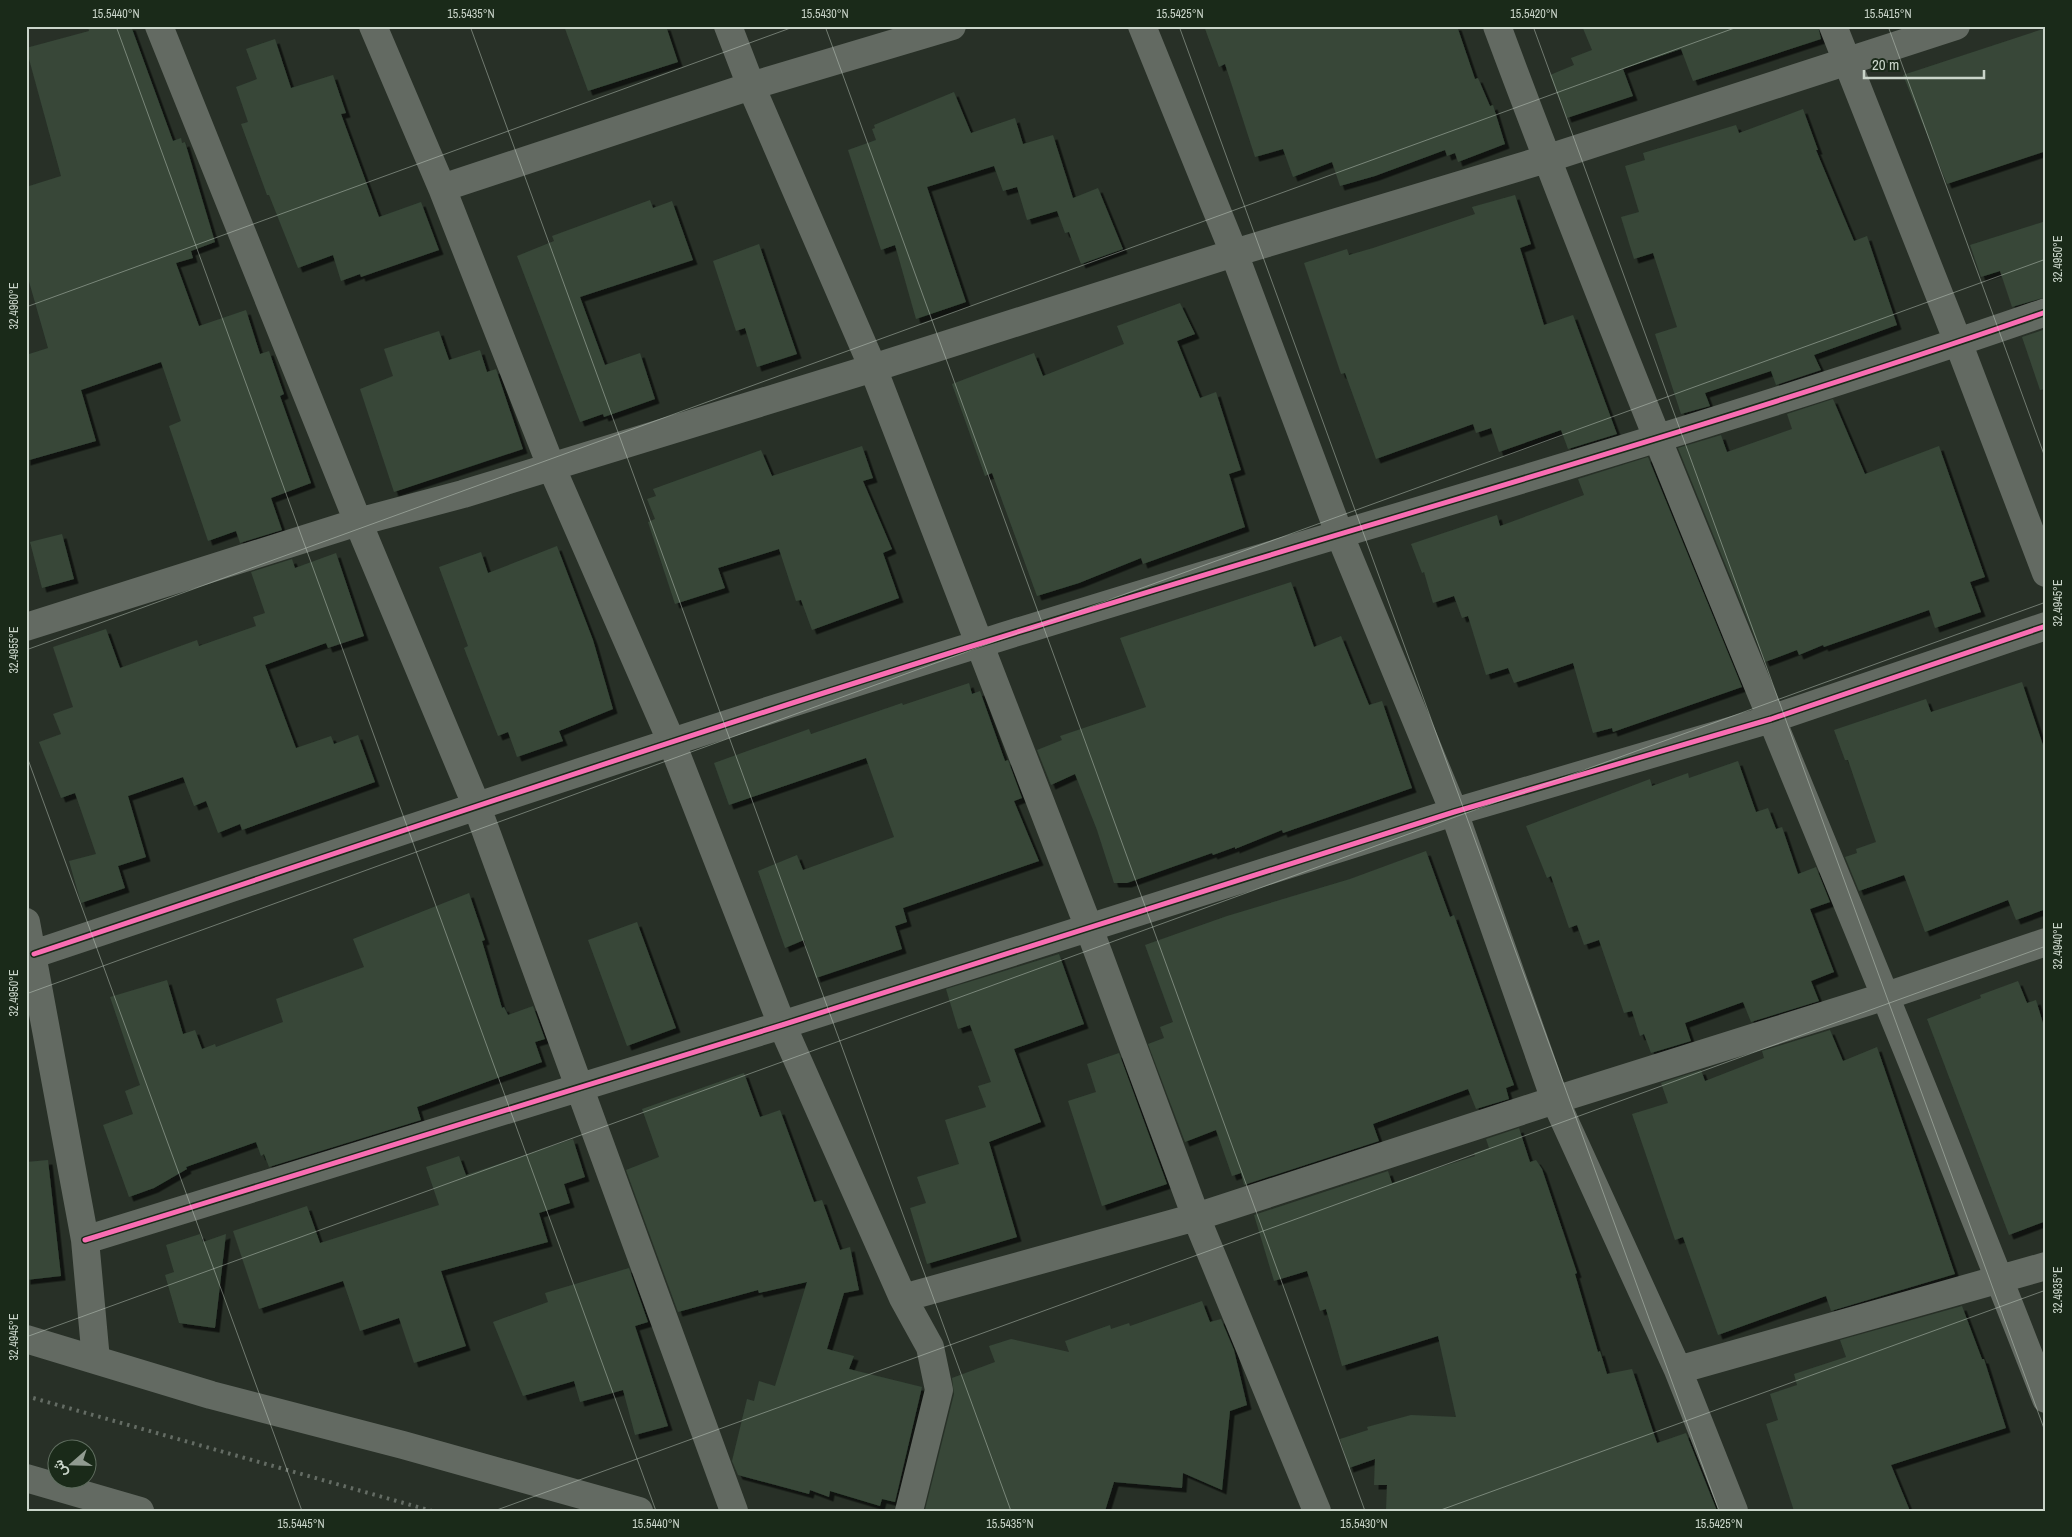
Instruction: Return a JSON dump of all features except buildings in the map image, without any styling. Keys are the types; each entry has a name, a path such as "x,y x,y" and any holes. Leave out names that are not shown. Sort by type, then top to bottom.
{"street":[{"path":"159,26 358,522 476,807 580,1086 734,1511"},
{"path":"373,26 442,188 551,466 672,743 782,1025 904,1298 930,1347 939,1390 909,1511"},
{"path":"728,26 751,86 873,368 1089,928 1196,1217 1317,1511"},
{"path":"442,188 751,86 952,26"},
{"path":"1142,26 1234,252 1339,533 1454,812 1555,1100 1678,1370 1734,1511"},
{"path":"1497,26 1546,159 1771,719 1886,996 2046,1399"},
{"path":"1833,26 1958,342 2046,573"},
{"path":"26,627 358,522 462,494 873,368 1234,252 1546,159 1956,26"},
{"path":"34,954 476,807 979,644 1657,436 1958,342 2046,312"},
{"path":"85,1240 782,1025 1454,812 1771,719 2046,626"},
{"path":"26,922 34,954 85,1240 96,1360"},
{"path":"904,1298 1196,1217 1555,1100 1886,996 2046,942"},
{"path":"1678,1370 2046,1266"},
{"path":"26,1339 211,1395 403,1445 639,1511"},
{"path":"26,1478 140,1511"}],"railway":[{"path":"26,1396 432,1511"}],"cycle path":[{"path":"34,954 507,796 863,680 1781,400 2046,312"},
{"path":"85,1240 782,1025 1454,812 1771,719 2046,626"}]}
